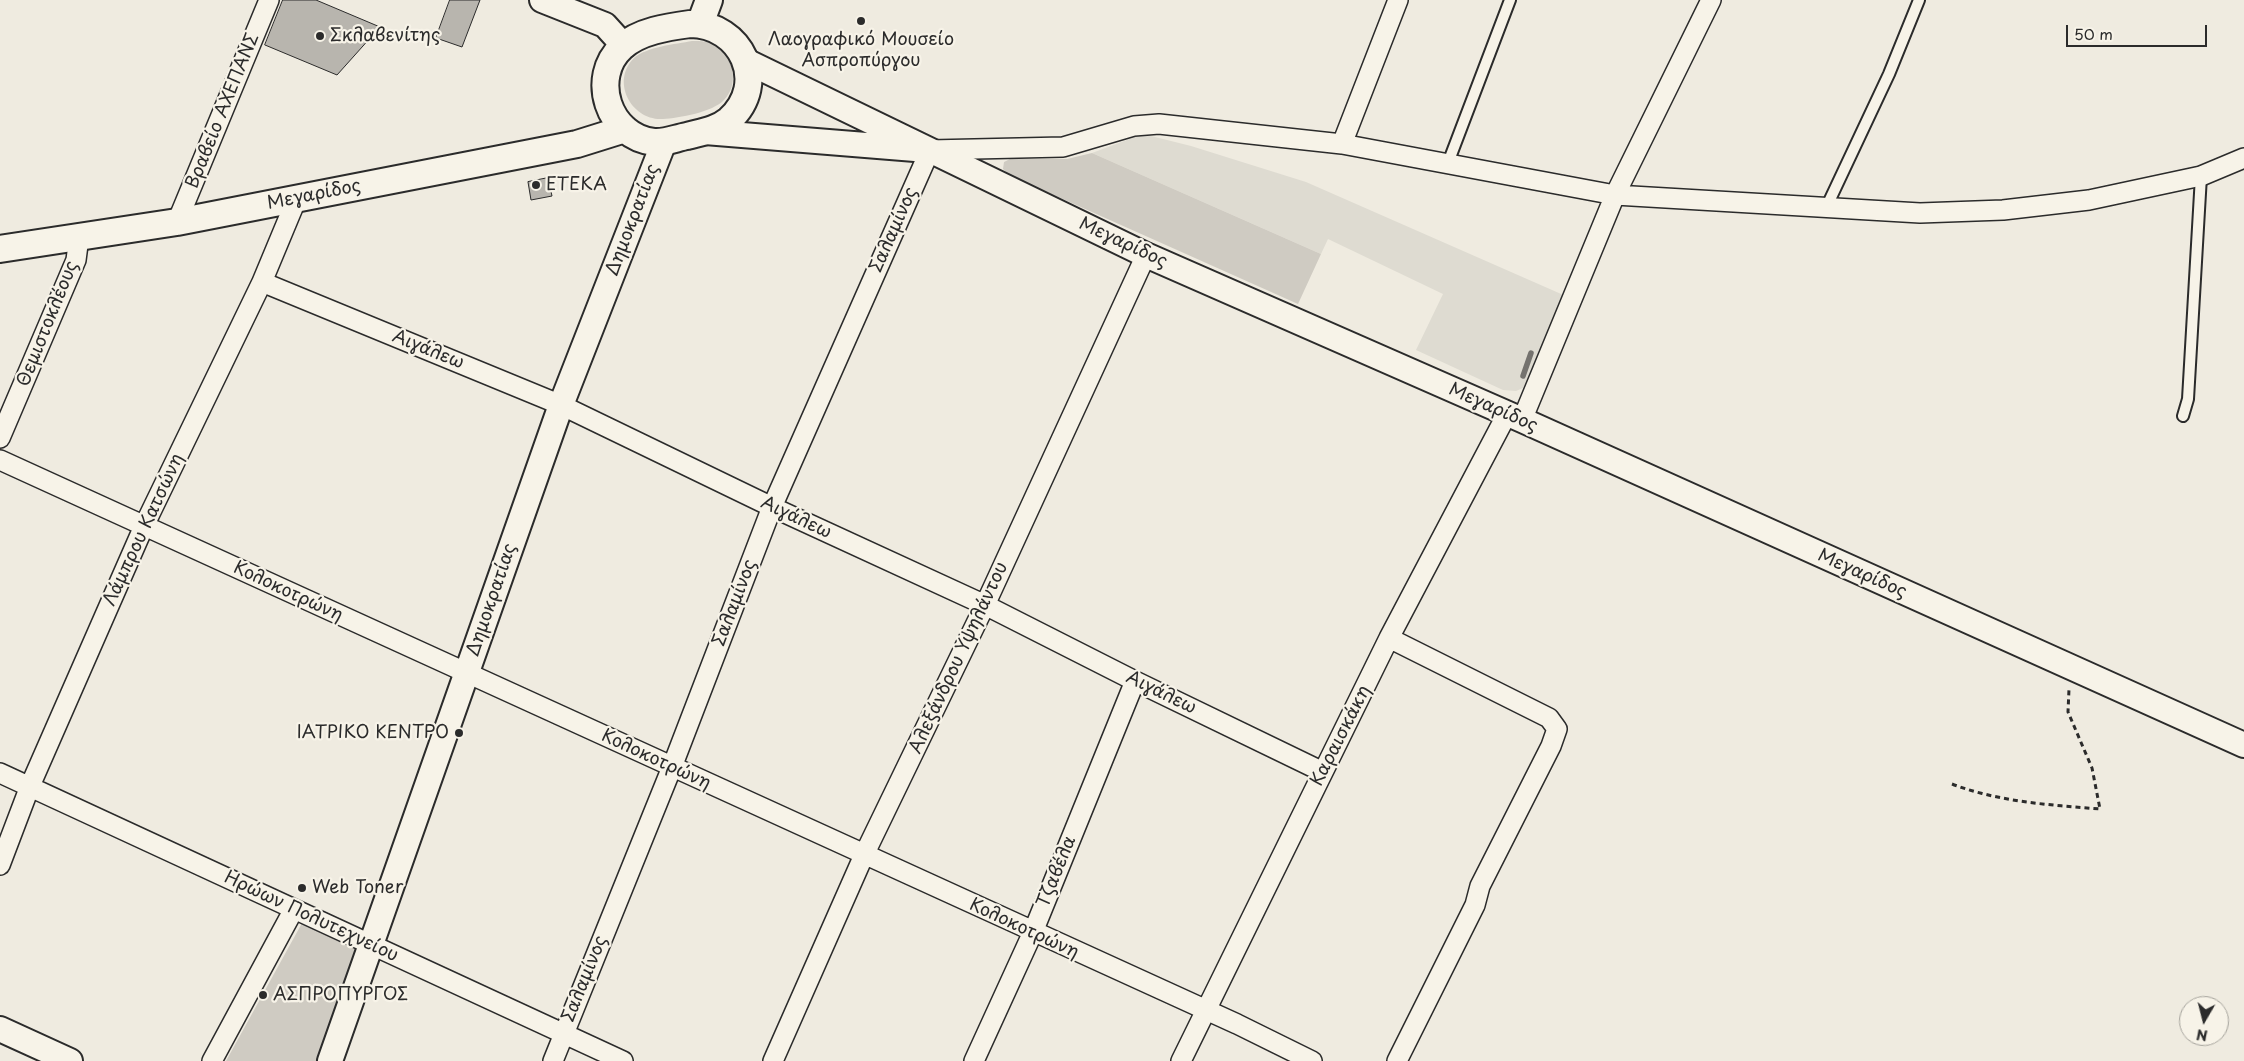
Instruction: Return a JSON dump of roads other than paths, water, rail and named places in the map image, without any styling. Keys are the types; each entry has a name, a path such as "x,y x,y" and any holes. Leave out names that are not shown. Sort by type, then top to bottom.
{"main road":[{"path":"704,12 721,31 738,45 746,62 748,84 742,102 729,120 705,132 664,142 645,140 625,129 611,112 605,86 608,68 624,46 631,40 648,33 681,25 704,12"},
{"name":"Μεγαρίδος","path":"0,249 177,222 577,144 625,129"}],"street":[{"name":"Βραβείο ΑΧΕΠΑΝΣ","path":"177,222 269,0"},
{"path":"542,0 596,10 624,46"},
{"path":"1342,144 1398,0"},
{"name":"Καραισκάκη","path":"1181,1061 1389,638 1514,417 1615,195 1711,0"},
{"name":"Μεγαρίδος","path":"746,62 1146,256 1514,417 2244,745"},
{"path":"705,132 930,150 1063,147 1134,126 1158,124 1342,144 1615,195 1920,213 2003,210 2089,200 2202,176 2244,158"},
{"name":"Δημοκρατίας","path":"330,1061 561,405 664,142"},
{"name":"Σαλαμίνος","path":"553,1061 672,767 772,507 930,150"},
{"name":"Λάμπρου Κατσώνη","path":"0,865 30,786 144,526 262,282 297,198"},
{"name":"Θεμιστοκλέους","path":"0,438 76,260 79,237"},
{"name":"Αλεξάνδρου Υψηλάντου","path":"773,1061 864,855 984,605 1146,256"},
{"name":"Αιγάλεω","path":"262,282 561,405 772,507 984,605 1323,772"},
{"name":"Κολοκοτρώνη","path":"0,460 1206,1012 1237,1024 1312,1061"},
{"path":"1389,638 1549,718 1557,729 1551,746 1480,886 1475,905 1396,1061"},
{"name":"Τζαβέλα","path":"974,1061 1032,932 1135,681"},
{"name":"Ηρώων Πολυτεχνείου","path":"0,772 622,1061"},
{"path":"212,1061 294,909"},
{"path":"0,1029 70,1061"}],"lane":[{"path":"1448,163 1510,0"},
{"path":"1826,208 1889,74 1919,0"},
{"path":"2184,416 2189,379 2202,176"}],"waterway":[{"path":"1523,376 1531,353"}],"place":[{"name":"Λαογραφικό Μουσείο Ασπροπύργου","path":"861,21"},
{"name":"Σκλαβενίτης","path":"320,36"},
{"name":"ΕΤΕΚΑ","path":"536,185"},
{"name":"ΙΑΤΡΙΚΟ ΚΕΝΤΡΟ","path":"459,733"},
{"name":"Web Toner","path":"302,888"},
{"name":"ΑΣΠΡΟΠΥΡΓΟΣ","path":"263,995"}]}
